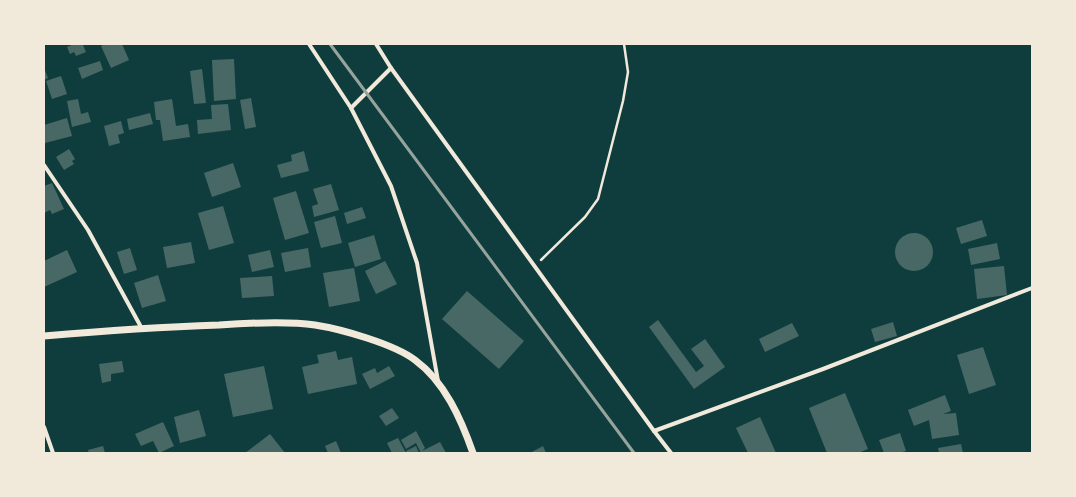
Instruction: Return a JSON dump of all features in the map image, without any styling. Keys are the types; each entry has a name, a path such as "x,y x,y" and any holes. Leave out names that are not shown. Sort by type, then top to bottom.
{"street":[{"path":"309,44 351,108 391,186 417,263 438,381"},
{"path":"376,44 391,68 671,453"},
{"path":"351,108 391,68"},
{"path":"44,165 88,230 141,328"},
{"path":"654,431 823,369 1032,288"},
{"path":"44,336 141,328 253,323 315,325 379,342 414,359 438,381 463,426 473,453"},
{"path":"44,428 53,453"}],"path":[{"path":"534,266 585,217 598,199 623,101 628,72 624,44"}],"building":[{"path":"74,44 86,44 83,45 86,52 76,56 74,52 70,54 67,47"},
{"path":"105,44 122,44 129,60 111,68 101,46"},
{"path":"234,59 236,99 214,101 212,60"},
{"path":"100,61 103,70 82,79 78,68"},
{"path":"44,68 48,78 44,80"},
{"path":"202,69 206,103 194,104 190,71"},
{"path":"61,76 67,94 52,99 46,81"},
{"path":"251,98 256,127 245,129 240,100"},
{"path":"78,99 81,114 88,112 91,122 72,127 67,101"},
{"path":"172,99 176,126 188,124 190,137 163,141 160,120 156,120 154,102"},
{"path":"228,104 231,130 198,134 197,120 212,119 211,105"},
{"path":"150,113 153,124 129,130 127,119"},
{"path":"67,118 72,136 45,143 44,125"},
{"path":"121,121 124,133 118,135 120,143 109,146 104,126"},
{"path":"69,149 75,159 72,161 74,164 64,170 56,157"},
{"path":"304,151 309,171 281,178 277,165 292,161 291,155"},
{"path":"233,163 241,187 212,197 204,173"},
{"path":"52,183 64,209 52,214 50,210 44,213 44,186"},
{"path":"331,184 339,210 314,217 312,206 318,204 313,189"},
{"path":"296,191 309,233 285,240 273,198"},
{"path":"223,206 234,243 209,250 198,213"},
{"path":"362,207 366,218 347,224 344,213"},
{"path":"335,216 342,243 321,248 314,222"},
{"path":"982,220 987,236 961,244 956,228"},
{"path":"910,233 918,233 928,238 932,245 932,259 928,266 918,271 910,271 900,266 898,263 895,256 895,248 900,238 903,236"},
{"path":"374,235 381,259 355,267 348,243"},
{"path":"191,242 195,263 167,268 163,247"},
{"path":"997,243 1000,259 971,265 968,249"},
{"path":"130,248 137,270 124,274 117,252"},
{"path":"308,248 311,267 285,272 281,253"},
{"path":"67,250 77,272 44,287 44,261"},
{"path":"270,250 274,267 252,272 248,255"},
{"path":"385,261 397,284 376,294 365,271"},
{"path":"1004,266 1007,295 977,299 974,269"},
{"path":"354,268 360,301 329,307 323,273"},
{"path":"158,275 166,301 142,308 134,283"},
{"path":"272,276 274,296 242,298 240,278"},
{"path":"467,291 524,341 499,369 442,319"},
{"path":"658,320 696,372 704,366 691,349 705,339 725,367 694,389 649,327"},
{"path":"893,322 897,336 875,342 871,329"},
{"path":"792,323 799,336 765,352 759,339"},
{"path":"983,347 996,385 969,394 957,355"},
{"path":"336,351 338,360 352,357 357,384 308,394 302,367 319,363 317,355"},
{"path":"122,361 124,372 111,374 111,381 102,383 99,364"},
{"path":"264,366 273,409 233,417 224,374"},
{"path":"389,366 395,376 370,389 362,374 375,368 377,373"},
{"path":"845,393 868,449 858,453 827,453 809,408"},
{"path":"945,395 951,411 943,414 956,413 959,435 932,439 929,420 914,426 908,410"},
{"path":"392,408 399,418 386,426 379,416"},
{"path":"199,410 206,436 180,443 174,417"},
{"path":"760,417 776,453 748,453 736,428"},
{"path":"163,422 174,446 159,453 153,441 141,446 135,434"},
{"path":"416,431 425,448 422,451 440,442 446,453 421,453 416,443 406,449 401,440"},
{"path":"900,433 906,451 899,453 884,453 879,440"},
{"path":"270,434 285,453 245,453"},
{"path":"398,438 406,453 392,453 387,443"},
{"path":"336,441 341,453 328,453 325,446"},
{"path":"961,444 963,453 939,453 938,448"},
{"path":"103,446 105,453 89,453 88,450"},
{"path":"416,446 419,453 407,453 406,451"},
{"path":"543,446 546,453 530,453"}],"railway":[{"path":"330,44 634,453"}]}
